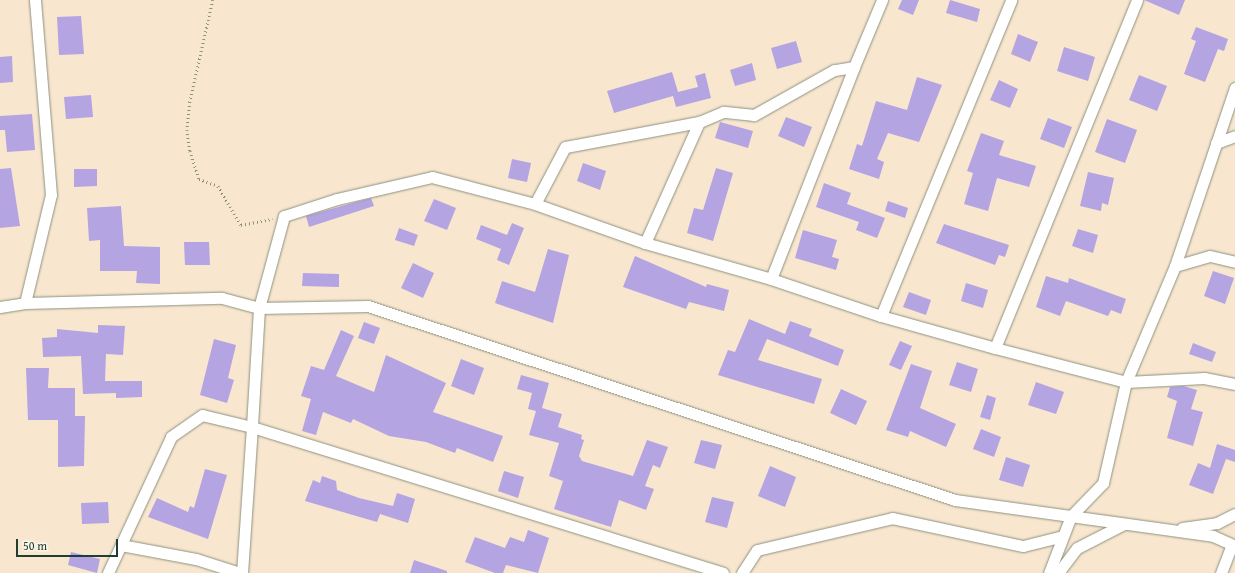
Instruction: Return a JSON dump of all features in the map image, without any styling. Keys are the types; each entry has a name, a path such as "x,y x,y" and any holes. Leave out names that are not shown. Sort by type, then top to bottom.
{"street":[{"path":"25,303 50,195 34,0"},
{"path":"771,279 854,67 882,0"},
{"path":"881,316 1010,0"},
{"path":"995,348 1137,0"},
{"path":"535,204 565,147 699,122 723,112 754,115 834,70 854,67"},
{"path":"1049,573 1071,516 1103,483 1126,382 1175,266 1235,88"},
{"path":"645,243 699,122"},
{"path":"1216,143 1235,136"},
{"path":"121,545 196,559 241,573 252,427 258,308 284,216 337,199 432,177 535,204 645,243 771,279 881,316 995,348 1126,382 1204,378 1235,384"},
{"path":"1175,266 1210,256 1235,262"},
{"path":"0,307 25,303 222,298 258,308 368,306 955,500 1213,536 1234,545 1221,573"},
{"path":"108,573 171,437 202,415 252,427 723,573"},
{"path":"1171,530 1217,523 1235,514"},
{"path":"742,573 758,550 892,518 1023,546 1063,536"},
{"path":"1058,573 1077,548 1124,524"}],"path":[{"path":"213,0 187,130 199,179 218,186 241,226 284,216"}],"building":[{"path":"902,0 919,0 913,15 898,9"},
{"path":"950,0 980,9 977,22 946,13"},
{"path":"1144,0 1185,0 1179,15"},
{"path":"81,16 84,54 59,55 57,17"},
{"path":"1196,27 1228,39 1224,51 1218,49 1205,82 1184,74 1196,41 1191,39"},
{"path":"1018,34 1038,42 1030,62 1011,54"},
{"path":"796,41 802,62 777,69 771,48"},
{"path":"1064,47 1095,57 1088,81 1057,71"},
{"path":"12,56 13,82 0,83 0,57"},
{"path":"752,63 756,80 735,86 730,70"},
{"path":"672,72 678,92 698,87 695,76 705,73 711,98 676,107 673,96 614,113 607,91"},
{"path":"1139,75 1167,86 1157,111 1129,100"},
{"path":"917,77 942,85 919,142 888,133 877,159 884,162 879,179 849,169 857,144 862,146 876,101 907,110"},
{"path":"999,80 1018,89 1010,108 990,100"},
{"path":"91,95 93,117 66,119 64,97"},
{"path":"32,114 35,150 7,152 5,130 0,130 0,116"},
{"path":"786,117 812,127 804,147 778,136"},
{"path":"1048,118 1072,127 1064,148 1040,139"},
{"path":"1107,119 1137,130 1125,163 1095,152"},
{"path":"720,122 753,131 748,148 715,138"},
{"path":"981,133 1004,141 999,155 1036,166 1029,187 997,178 988,211 964,204 973,173 967,171"},
{"path":"512,159 531,163 527,182 508,178"},
{"path":"583,163 606,171 600,190 577,181"},
{"path":"11,168 20,226 0,228 0,169"},
{"path":"716,168 733,173 713,241 687,233 694,208 703,210"},
{"path":"74,169 97,169 97,186 74,187"},
{"path":"1088,172 1114,178 1108,205 1102,203 1101,211 1080,206"},
{"path":"824,183 851,193 847,204 885,218 877,238 856,230 859,222 816,207"},
{"path":"371,198 374,206 309,227 306,216"},
{"path":"434,199 456,208 447,230 424,221"},
{"path":"888,201 908,208 905,218 885,211"},
{"path":"121,206 124,246 160,247 160,284 136,283 137,271 100,271 100,240 89,241 87,208"},
{"path":"512,223 524,228 509,265 497,260 501,249 476,239 481,225 507,235"},
{"path":"944,224 1009,245 1005,257 999,255 995,265 936,243"},
{"path":"399,228 418,235 414,246 395,240"},
{"path":"1078,229 1098,235 1093,253 1072,246"},
{"path":"803,230 837,240 832,257 839,259 836,270 795,258"},
{"path":"184,242 209,242 210,265 185,265"},
{"path":"548,249 569,255 553,323 495,303 502,281 535,292"},
{"path":"635,256 706,287 707,284 729,290 724,311 689,302 686,309 623,287"},
{"path":"413,263 434,273 423,298 401,288"},
{"path":"1213,271 1234,278 1225,304 1204,296"},
{"path":"303,273 339,274 339,287 302,286"},
{"path":"1046,276 1068,283 1069,278 1126,299 1121,314 1111,310 1108,316 1066,301 1060,316 1036,307"},
{"path":"966,283 988,290 983,308 961,301"},
{"path":"909,292 931,300 926,315 903,307"},
{"path":"749,319 785,334 790,321 812,329 809,336 844,350 838,366 767,339 758,360 822,379 814,404 718,375 728,350 735,352"},
{"path":"364,322 380,328 374,344 358,338"},
{"path":"98,325 125,326 123,355 106,354 105,381 142,381 142,397 116,398 116,393 83,394 81,356 43,357 42,338 57,337 57,329 98,333"},
{"path":"341,330 354,336 336,376 374,392 386,355 446,383 433,412 503,436 493,462 457,448 455,453 426,442 389,436 353,419 351,423 323,412 316,435 302,431 311,399 301,396 311,366 324,370"},
{"path":"214,339 236,345 228,378 234,380 227,403 200,395"},
{"path":"900,341 912,346 901,370 889,365"},
{"path":"1193,343 1216,352 1212,362 1189,354"},
{"path":"461,359 484,368 474,395 451,386"},
{"path":"957,362 978,369 971,392 949,385"},
{"path":"911,364 932,371 920,408 956,424 946,447 910,431 908,437 886,430"},
{"path":"26,368 49,368 48,388 75,388 75,416 85,416 84,466 58,467 58,420 28,420"},
{"path":"521,375 549,383 542,408 562,414 558,427 582,435 581,439 584,440 579,456 582,461 633,476 647,440 668,447 660,468 653,465 645,486 654,489 646,510 619,500 611,527 554,509 563,481 549,476 559,443 529,435 536,411 528,409 532,393 517,389"},
{"path":"1036,382 1064,392 1056,414 1028,405"},
{"path":"1183,386 1197,390 1191,409 1203,412 1193,446 1167,438 1177,401 1167,397 1170,387"},
{"path":"841,389 867,401 856,425 830,413"},
{"path":"987,395 996,398 990,420 980,417"},
{"path":"981,429 1001,437 994,457 973,449"},
{"path":"701,440 722,445 715,469 694,463"},
{"path":"1217,444 1235,450 1235,462 1226,459 1213,494 1189,485 1198,463 1210,468"},
{"path":"1006,457 1030,465 1023,487 999,480"},
{"path":"770,466 796,477 785,507 758,496"},
{"path":"205,469 227,475 208,539 148,517 157,498 188,512 190,506 194,508"},
{"path":"504,471 524,477 518,498 498,491"},
{"path":"322,476 336,481 337,490 359,498 393,506 397,493 415,499 408,523 380,514 377,522 305,501 313,480 320,483"},
{"path":"712,497 734,502 727,528 705,522"},
{"path":"108,502 109,523 82,524 81,503"},
{"path":"528,530 549,538 538,573 506,565 503,573 495,573 465,562 475,537 505,548 510,537 524,542"},
{"path":"71,552 100,559 97,573 68,565"},
{"path":"414,560 447,571 447,573 410,573"}]}
